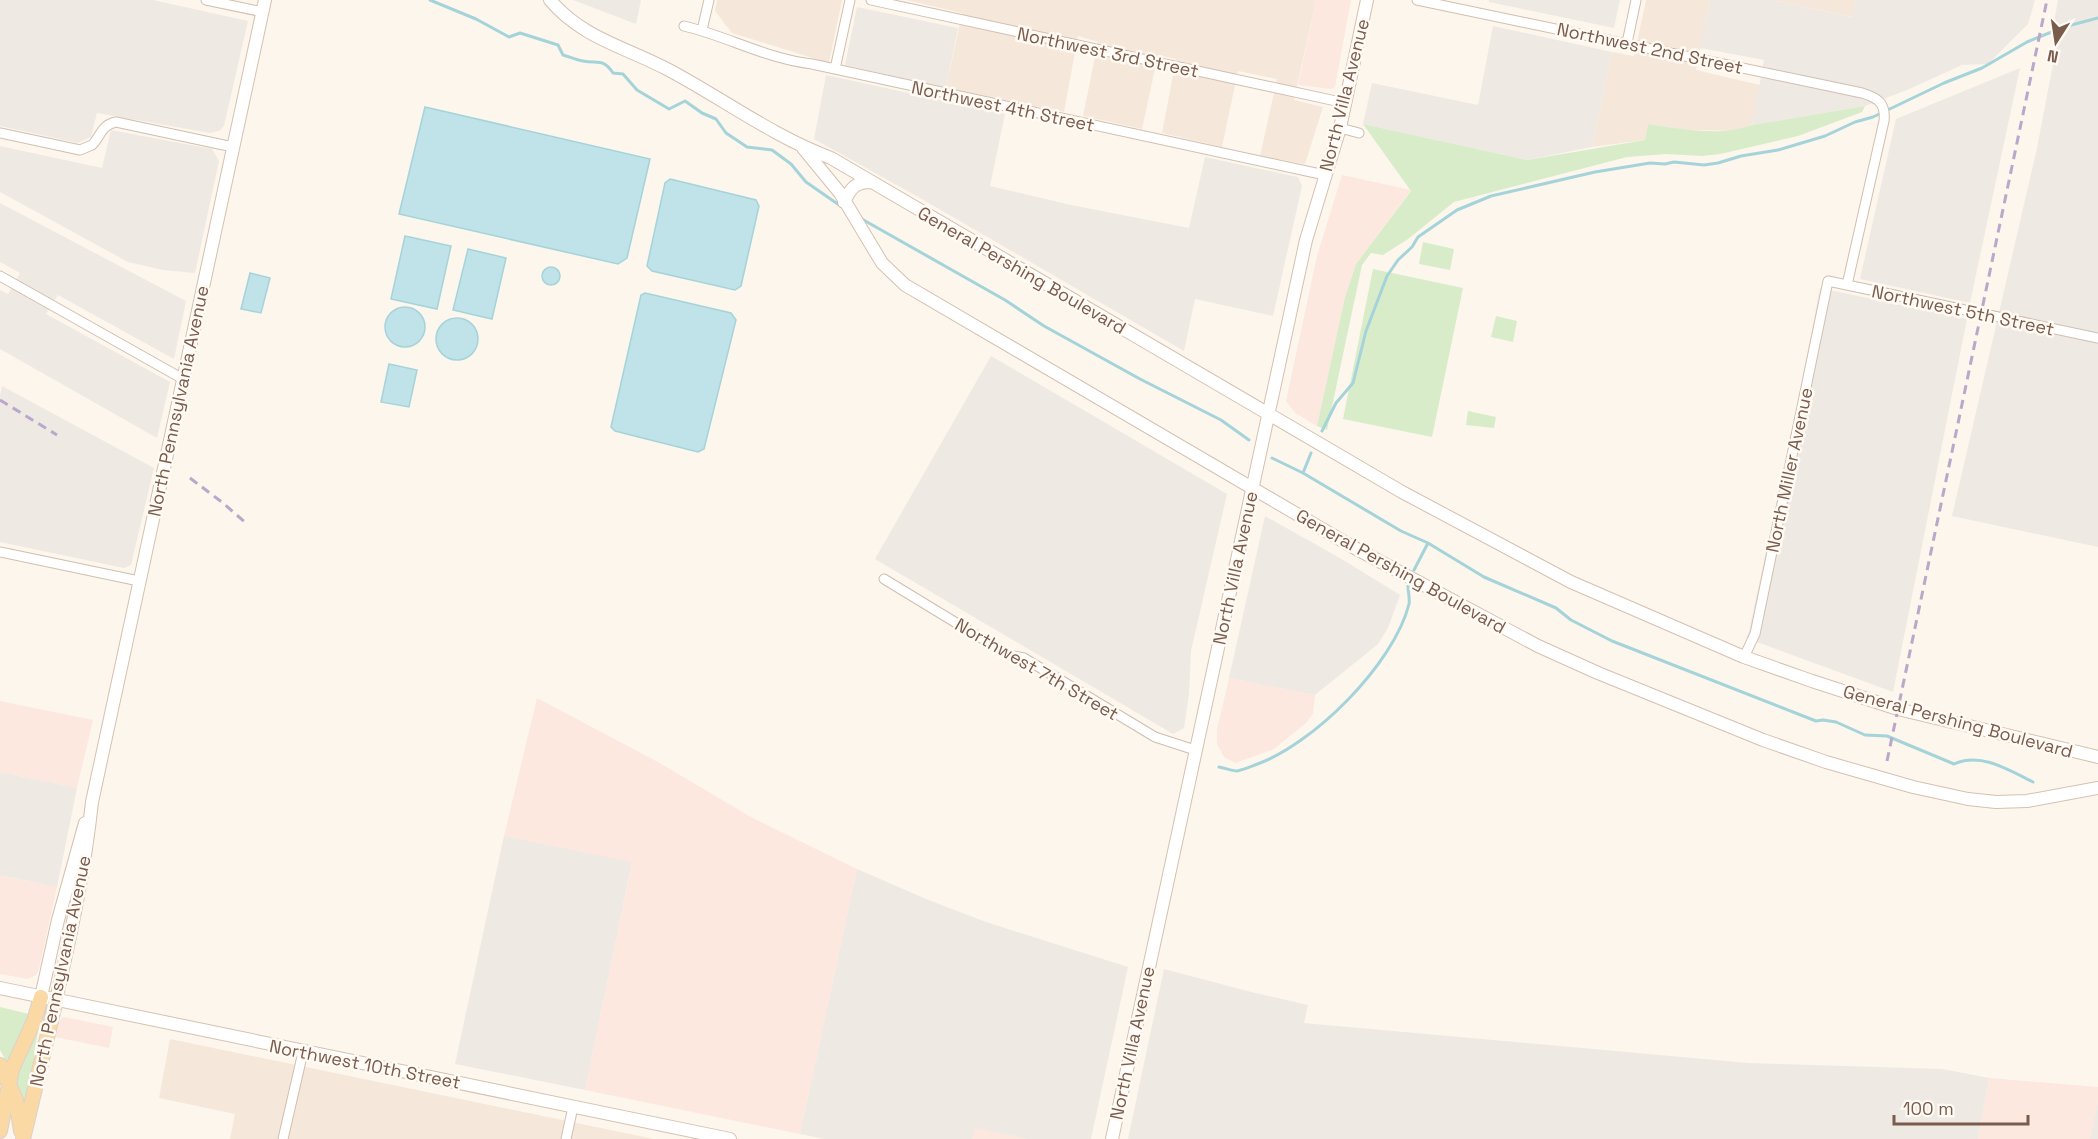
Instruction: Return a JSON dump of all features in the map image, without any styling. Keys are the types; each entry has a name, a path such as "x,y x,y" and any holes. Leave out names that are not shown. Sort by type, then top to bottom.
{"main road":[{"name":"General Pershing Boulevard","path":"550,0 560,12 582,29 668,69 802,148 831,158 1402,492 1572,582 1744,657 1898,709 2098,757"},
{"name":"North Villa Avenue","path":"1112,1139 1306,240 1340,128 1367,0"},
{"name":"North Pennsylvania Avenue","path":"0,1131 9,1082 34,1021 69,877 92,802 264,6"},
{"name":"General Pershing Boulevard","path":"802,148 834,184 882,263 905,285 1353,547 1538,646 1709,720 1883,779 1968,799 1996,802 2027,801 2098,788"},
{"path":"844,202 853,186 861,182 871,182"},
{"name":"North Pennsylvania Avenue","path":"24,1137 75,916 88,843 92,802"},
{"name":"Northwest 10th Street","path":"0,988 730,1139"},
{"path":"0,1065 16,1100 24,1137"}],"street":[{"path":"206,0 264,6"},
{"path":"702,30 709,0"},
{"path":"835,69 850,0"},
{"name":"Northwest 3rd Street","path":"871,0 1346,103"},
{"name":"Northwest 2nd Street","path":"1417,0 1877,98 1882,104 1884,120 1846,285"},
{"path":"1627,43 1636,0"},
{"name":"Northwest 4th Street","path":"684,26 702,30 789,62 812,64 1325,176"},
{"path":"0,133 70,148 86,149 97,141 106,125 116,122 233,147"},
{"path":"1340,128 1359,133"},
{"path":"0,276 183,379"},
{"name":"Northwest 5th Street","path":"1828,281 2098,338"},
{"name":"North Miller Avenue","path":"1744,657 1755,634 1828,281"},
{"path":"0,552 139,581"},
{"name":"Northwest 7th Street","path":"884,579 1009,655 1024,658 1155,737 1195,750"},
{"path":"283,1139 303,1052"},
{"path":"566,1139 573,1107"}],"shaded area":[{"path":"0,0 153,0 248,21 224,126 219,131 210,133 97,113 91,137 78,143 0,126"},
{"path":"573,0 641,0 636,24"},
{"path":"717,0 842,0 829,63 732,33 715,11"},
{"path":"906,0 1316,0 1294,100 1323,107 1305,164 1260,156 1277,79 1238,71 1222,147 1162,133 1176,59 1158,55 1142,129 1083,116 1098,42 1078,36 1064,112 946,88 962,13"},
{"path":"1316,0 1351,0 1335,87 1331,89 1298,85"},
{"path":"1489,0 1620,0 1614,28 1489,2"},
{"path":"1646,0 1710,0 1696,70 1760,85 1752,125 1738,131 1684,130 1648,124 1645,140 1592,147 1612,52 1634,56"},
{"path":"1710,0 1771,0 1852,17 1856,0 2035,0 2028,24 1988,64 1962,65 1865,106 1752,125 1764,60 1700,48"},
{"path":"1771,0 1856,0 1853,17"},
{"path":"2058,0 2098,0 2098,547 1952,516 2037,148 2059,33 2054,22"},
{"path":"857,7 958,28 946,88 845,65"},
{"path":"1493,26 1612,52 1592,147 1527,160 1363,124 1372,83 1478,105"},
{"path":"2020,68 1970,303 1860,279 1896,119"},
{"path":"826,75 1005,114 990,186 1071,205 1189,228 1205,157 1298,177 1302,186 1273,316 1195,299 1184,351 814,139"},
{"path":"111,130 212,149 219,161 195,273 163,270 128,262 0,192 0,146 102,168"},
{"path":"1342,175 1411,190 1356,264 1345,297 1317,426 1295,413 1286,401 1317,256"},
{"path":"0,203 186,301 174,359 58,295 46,314 170,382 157,438 0,349 0,290 8,294 20,273 0,262"},
{"path":"1820,288 1967,319 1893,692 1746,638 1797,407"},
{"path":"991,356 1227,494 1191,651 1189,694 1184,728 1173,734 875,559"},
{"path":"2,386 154,468 131,565 124,568 0,542 0,396"},
{"path":"1265,516 1400,595 1388,628 1378,644 1315,695 1229,678"},
{"path":"1229,678 1315,695 1313,714 1306,723 1274,749 1235,763 1224,757 1217,744 1217,730"},
{"path":"537,698 658,762 751,817 857,869 800,1134 585,1090 632,863 504,836"},
{"path":"0,701 93,720 77,788 0,772"},
{"path":"0,772 77,788 57,887 0,875"},
{"path":"504,836 632,862 585,1090 455,1064"},
{"path":"857,869 986,922 1128,967 1091,1139 1027,1139 975,1128 972,1139 824,1139 800,1134"},
{"path":"0,875 57,887 39,969 36,975 28,979 0,974"},
{"path":"1164,969 1308,1005 1304,1023 1748,1063 1942,1069 1989,1078 1978,1139 1128,1139"},
{"path":"64,1017 113,1027 109,1048 55,1037 58,1022"},
{"path":"170,1039 654,1139 230,1139 235,1114 159,1098"},
{"path":"1989,1078 2098,1087 2098,1101 2090,1139 1978,1139"},
{"path":"2098,1101 2098,1139 2090,1139"},
{"path":"974,1127 1027,1139 972,1139"}],"green space":[{"path":"1865,106 1862,112 1798,136 1720,154 1627,157 1454,202 1408,239 1383,255 1371,253 1362,265 1327,430 1317,426 1345,297 1356,264 1411,191 1363,124 1527,160 1645,140 1648,124 1700,131 1727,131"},
{"path":"1423,242 1454,249 1450,270 1419,264"},
{"path":"1373,269 1463,288 1432,437 1343,419"},
{"path":"1496,316 1517,321 1513,342 1491,337"},
{"path":"1468,411 1496,417 1494,428 1466,425"},
{"path":"0,1007 29,1014 9,1066 0,1050"},
{"path":"41,1017 34,1053 34,1069 25,1110 14,1080"}],"water":[{"path":"425,107 650,159 627,258 618,264 399,214"},
{"path":"670,179 756,200 759,206 741,286 735,290 652,271 647,266 665,183"},
{"path":"405,236 451,246 437,309 391,299"},
{"path":"468,249 506,258 492,319 453,310"},
{"path":"551,267 557,270 560,276 557,282 551,285 545,282 542,276 545,270"},
{"path":"250,273 270,278 261,313 241,309"},
{"path":"645,293 731,313 736,320 704,449 698,452 615,431 611,427 641,295"},
{"path":"405,307 413,308 419,313 424,319 424,335 419,341 413,346 405,347 397,346 391,341 386,335 385,327 386,319 391,313 397,308"},
{"path":"457,318 465,319 472,324 477,331 477,347 472,354 465,359 457,360 449,359 442,354 437,347 436,339 437,331 442,324 449,319"},
{"path":"389,364 417,370 409,407 381,402"}],"waterway":[{"path":"430,0 476,19 509,37 520,33 558,45 563,55 580,61 603,63 613,73 623,74 637,90 669,109 685,101 702,113 716,119 726,133 747,147 772,150 791,164 806,182 842,207"},
{"path":"1322,431 1336,403 1353,383 1366,331 1387,276 1418,237 1457,210 1491,196 1595,172 1650,163 1674,162 1704,165 1718,163 1741,156 1778,150 1825,136 1982,68 2027,42 2064,27 2098,18"},
{"path":"860,218 1005,300 1044,326 1221,420 1249,440"},
{"path":"1303,473 1311,453"},
{"path":"1272,458 1303,473 1401,531 1428,543 1484,577 1556,608 1571,620 1612,641 1816,721 1836,722 1865,735 1887,736 1954,764 1974,760 1985,761 2033,782"},
{"path":"1414,570 1428,543"},
{"path":"1219,767 1239,771 1278,755 1301,740 1348,700 1387,652 1409,604 1408,586"}],"railway":[{"path":"1887,761 2047,0"},
{"path":"0,400 57,435"},
{"path":"190,478 247,524"}]}
